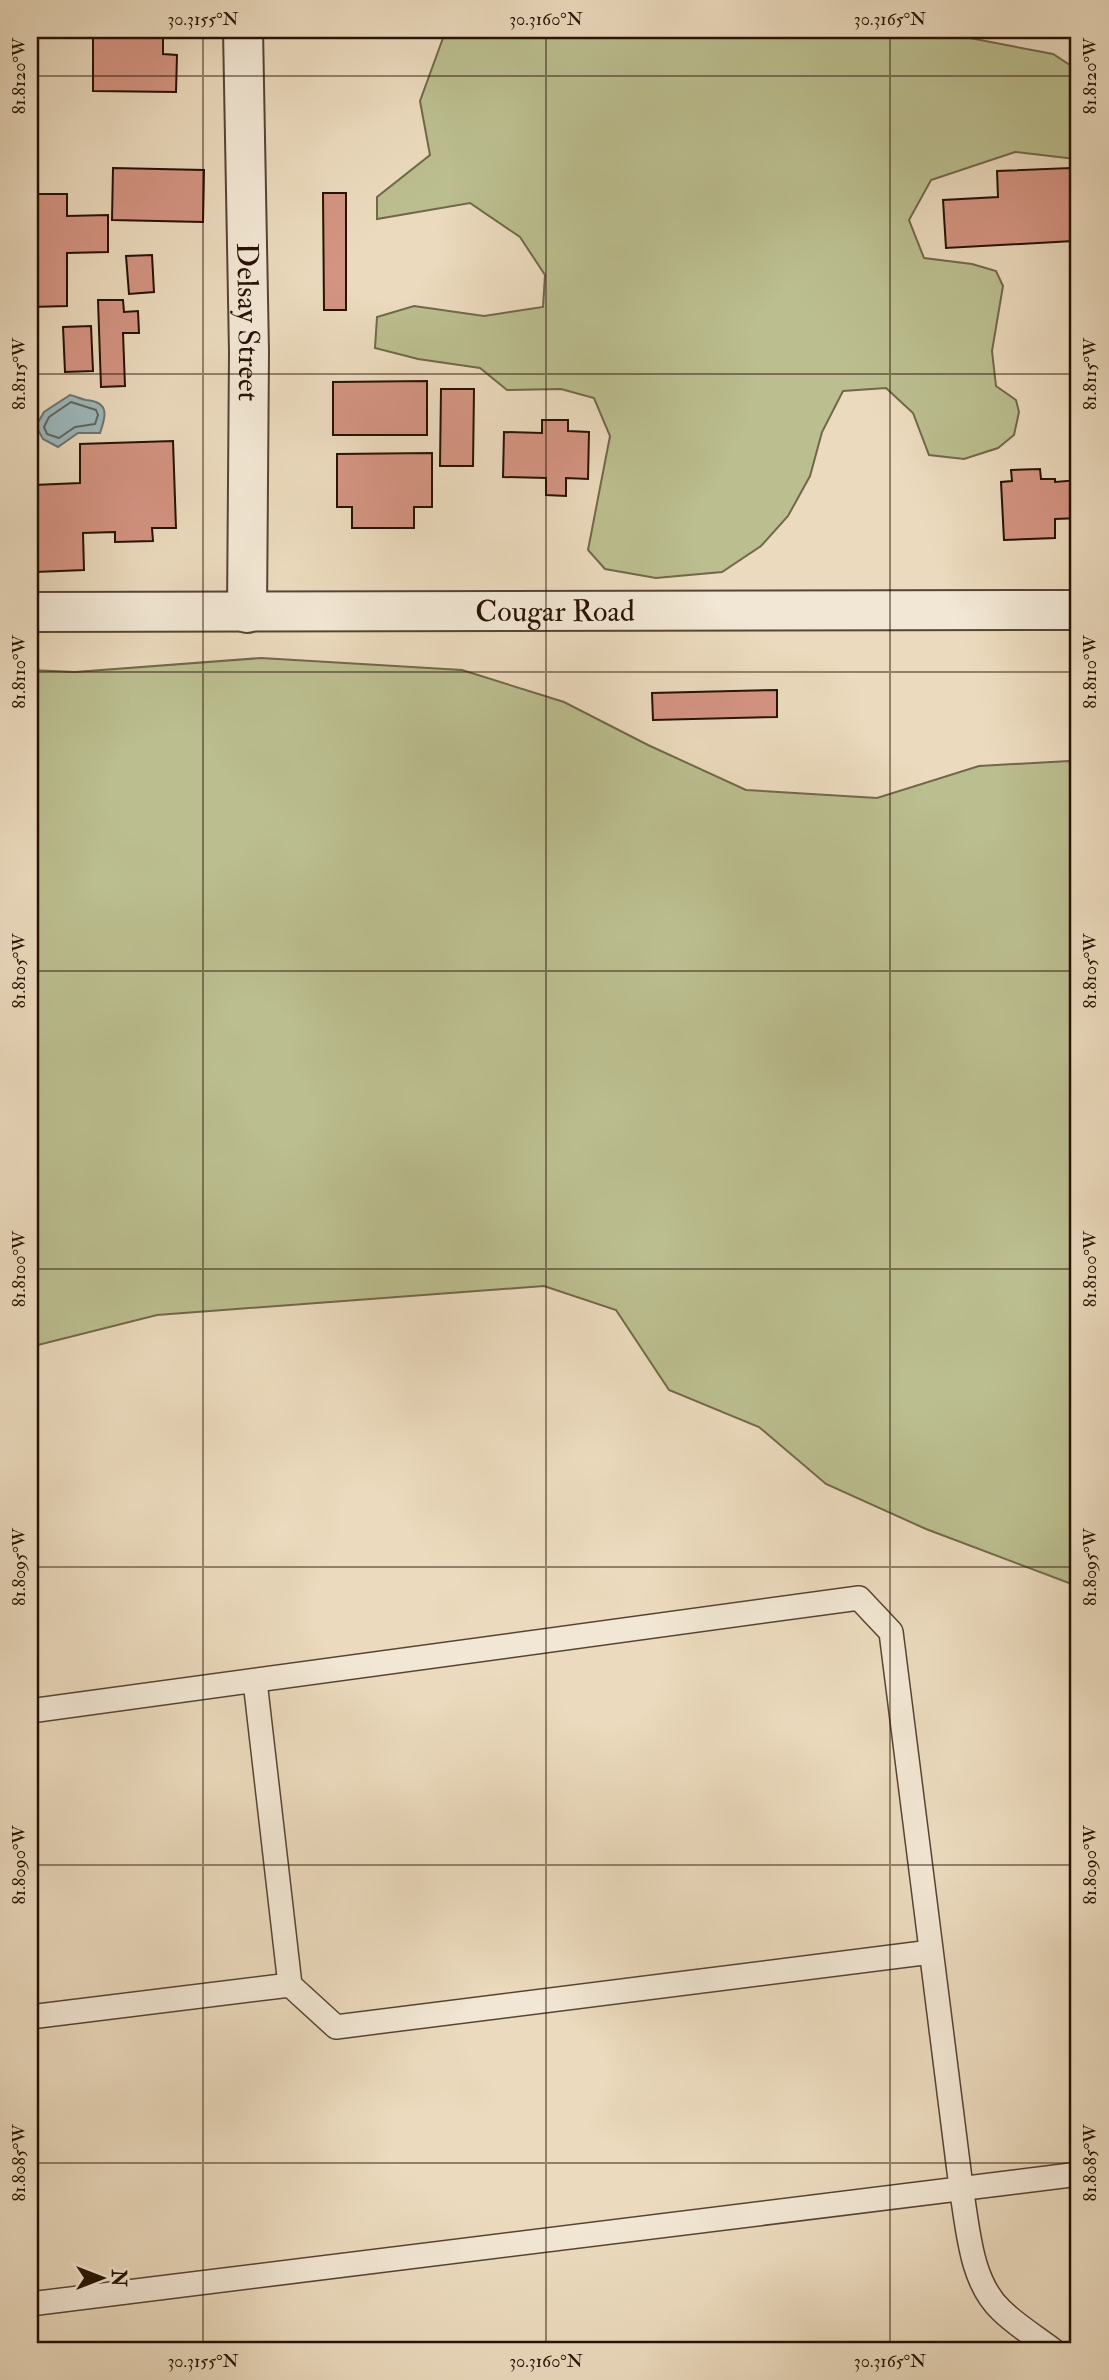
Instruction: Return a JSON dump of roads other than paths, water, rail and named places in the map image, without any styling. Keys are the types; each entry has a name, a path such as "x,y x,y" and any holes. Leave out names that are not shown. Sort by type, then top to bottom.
{"street":[{"name":"Delsay Street","path":"243,30 250,352 247,613"},
{"name":"Cougar Road","path":"30,612 1079,610"}],"lane":[{"path":"30,1711 859,1598 891,1632 961,2187 973,2255 981,2281 999,2309 1053,2350"},
{"path":"255,1681 290,1985 336,2027 931,1952"},
{"path":"30,2017 290,1985"},
{"path":"30,2304 1079,2174"}],"water":[{"path":"70,395 94,401 103,407 104,421 100,433 78,433 58,447 43,439 36,426 44,412"}]}
